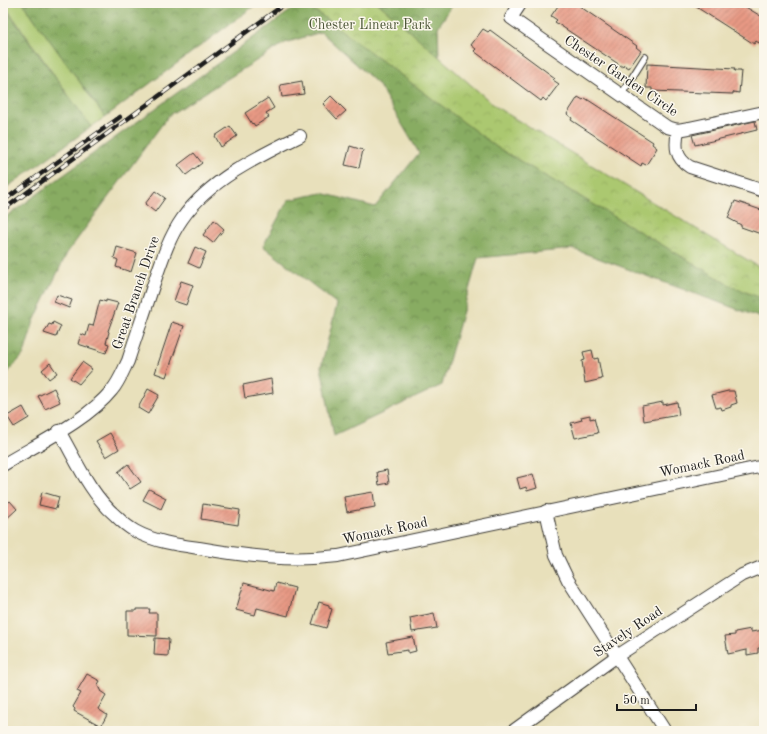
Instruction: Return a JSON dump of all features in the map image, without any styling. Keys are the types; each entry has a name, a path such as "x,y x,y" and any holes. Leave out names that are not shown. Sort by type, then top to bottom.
{"street":[{"name":"Chester Garden Circle","path":"521,3 511,18 667,127 678,130 764,112"},
{"path":"678,130 676,148 683,163 690,167 764,191"},
{"name":"Great Branch Drive","path":"3,465 84,416 112,390 121,376 164,252 182,218 208,192 249,161 300,136"},
{"name":"Womack Road","path":"59,431 93,491 104,505 136,531 164,542 229,554 288,559 332,557 764,466"},
{"path":"546,512 556,555 568,580 665,731"},
{"name":"Stavely Road","path":"513,731 617,656 742,575 764,566"}],"lane":[{"path":"621,95 645,57"}],"green space":[{"path":"3,3 23,3 105,117 91,127"},
{"path":"23,3 258,3 105,117"},
{"path":"301,3 305,3 498,148 737,289 764,299 764,319 573,249 478,258 442,385 334,436 321,367 337,304 263,246 288,200 322,193 375,207 419,153 378,84 321,32 285,43 169,115 67,253 34,321 24,354 3,378 3,219"},
{"name":"Chester Linear Park","path":"305,3 378,3 496,107 764,270 764,299 737,289 498,148"},
{"path":"378,3 454,3 438,27 439,57"},
{"path":"3,5 91,127 3,190"}],"building":[{"path":"560,3 575,3 637,46 636,47 641,51 629,68 624,65 623,67 555,22 557,20 551,16"},
{"path":"690,3 739,3 764,18 764,35 759,43 756,41 754,44"},
{"path":"483,29 488,32 490,30 555,78 553,80 559,84 546,101 543,98 541,101 474,51 476,49 471,45"},
{"path":"647,64 735,69 734,71 741,71 739,93 652,91 652,88 646,88"},
{"path":"302,81 304,94 282,97 280,85"},
{"path":"331,96 346,111 337,119 323,104"},
{"path":"578,97 583,100 585,98 653,142 652,144 657,148 646,165 642,163 641,166 571,120 572,118 567,114"},
{"path":"268,98 274,108 266,113 269,117 255,126 245,113"},
{"path":"755,121 757,130 695,145 692,135"},
{"path":"230,126 237,136 221,147 215,136"},
{"path":"350,146 363,150 359,168 345,165"},
{"path":"194,153 202,163 186,175 178,165"},
{"path":"155,191 165,198 155,212 145,204"},
{"path":"735,201 764,211 764,233 761,232 761,234 741,227 741,225 728,218"},
{"path":"214,220 224,229 213,243 203,235"},
{"path":"117,247 137,253 131,272 116,267 118,260 114,258"},
{"path":"195,247 206,252 199,268 188,263"},
{"path":"181,281 193,285 186,305 174,301"},
{"path":"57,295 72,300 69,308 54,302"},
{"path":"100,300 118,303 108,331 106,343 109,344 106,353 78,344 81,334 86,336 89,325 93,326"},
{"path":"53,322 61,326 56,337 44,333 49,324 52,325"},
{"path":"172,322 184,326 166,377 155,373"},
{"path":"592,350 594,359 598,358 602,379 585,383 582,361 585,360 583,352"},
{"path":"82,362 92,369 79,384 70,378"},
{"path":"50,363 57,373 49,379 42,370"},
{"path":"271,379 273,393 245,398 243,385"},
{"path":"54,388 60,402 45,409 38,396"},
{"path":"148,389 159,395 148,414 138,408"},
{"path":"734,391 737,403 722,410 721,407 716,408 712,395"},
{"path":"663,402 663,405 677,402 679,415 644,421 642,406"},
{"path":"23,407 29,418 14,427 7,416"},
{"path":"590,415 590,419 594,418 598,433 575,438 571,423 582,420 581,417"},
{"path":"110,433 119,449 106,457 96,441"},
{"path":"128,464 141,482 130,489 118,472"},
{"path":"387,470 389,483 379,485 377,472"},
{"path":"533,474 537,488 527,491 526,487 520,489 517,478"},
{"path":"149,489 166,498 161,509 143,500"},
{"path":"42,492 59,497 56,509 39,505"},
{"path":"373,492 375,507 347,512 344,497"},
{"path":"10,501 17,509 3,522 3,507"},
{"path":"203,504 240,510 238,525 201,519"},
{"path":"244,583 274,591 276,583 295,588 288,616 257,608 255,615 236,610"},
{"path":"319,602 329,605 329,608 332,609 326,628 312,624"},
{"path":"136,609 150,609 149,613 157,613 157,636 127,635 127,611 136,611"},
{"path":"434,613 437,628 412,632 410,618"},
{"path":"751,629 751,632 764,630 763,648 758,648 758,653 747,655 747,650 728,654 725,636 735,635 735,632"},
{"path":"413,637 416,651 408,653 408,650 388,653 386,642"},
{"path":"155,638 169,639 168,656 154,655"},
{"path":"87,674 100,681 97,686 101,689 100,691 106,695 98,709 107,715 101,726 74,711 75,709 73,707 81,693 77,691"}],"railway":[{"path":"3,210 286,3"},
{"path":"3,201 120,117"}]}
